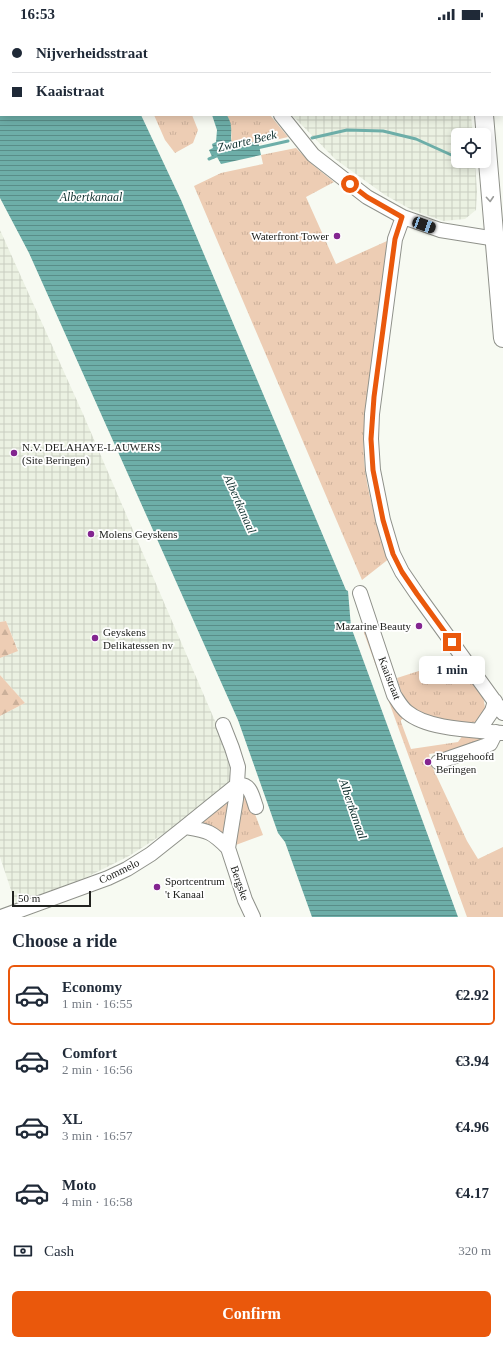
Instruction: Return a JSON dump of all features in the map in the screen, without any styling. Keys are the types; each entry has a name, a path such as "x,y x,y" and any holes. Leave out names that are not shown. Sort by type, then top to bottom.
{"main road":[{"path":"484,116 499,240 503,338"}],"street":[{"path":"282,116 313,155 367,197 402,217 440,230 499,240"},
{"path":"402,217 395,239 374,397 371,439 373,470 383,520 393,554 402,572 499,707 492,711 479,730"},
{"name":"Kaaistraat","path":"360,593 394,694 400,705 414,717 426,723 500,732"},
{"path":"223,725 238,768 228,848"},
{"name":"Kaaistraat","path":"438,762 490,744 500,732"},
{"path":"237,785 243,784 249,787 256,807"},
{"name":"Commelo","path":"1,917 40,911 127,869 151,854 237,785"},
{"path":"185,827 204,830 215,835 228,848"},
{"name":"Bergske","path":"228,848 252,917"}],"shaded area":[{"path":"293,116 471,116 472,128 451,128 451,168 475,168 477,191 476,210 465,219 443,221 412,210 385,195 335,159"},
{"path":"0,230 83,414 218,728 232,769 229,783 185,820 129,856 85,878 16,905 0,857 0,716 25,703 0,675 0,658 18,650 6,621 0,622"}],"green space":[{"path":"154,116 192,116 198,130 193,143 175,153 165,140"},
{"path":"227,116 271,116 288,137 258,144 257,141 234,146 231,142 231,128"},
{"path":"296,148 313,165 334,182 306,197 336,264 387,241 367,395 364,458 370,497 390,558 362,580 194,186 221,173 263,164 261,155"},
{"path":"6,621 18,651 0,658 0,622"},
{"path":"363,621 404,718 401,722 411,749 458,742 463,735 484,738 483,740 450,751 429,754 430,759 427,764 431,764 467,841 478,859 503,847 503,917 467,917 364,633"},
{"path":"456,659 483,696 486,713 480,720 466,723 456,723 435,719 411,708 402,694 397,678"},
{"path":"0,675 25,703 0,716"},
{"path":"242,789 253,809 263,835 233,846"},
{"path":"229,802 225,835 216,829 204,825 203,820"}],"water":[{"name":"Albertkanaal","path":"0,116 141,116 181,200 346,590 348,591 351,627 458,917 312,917 285,842 278,833 238,720 29,253 0,198"},
{"path":"212,116 227,116 231,124 232,144 234,146 258,141 261,155 221,164 217,157 213,159 209,150 213,148 212,144 216,142 217,130"}],"waterway":[{"name":"Zwarte Beek","path":"312,138 347,130 383,131 416,139 451,155"},
{"name":"Zwarte Beek","path":"257,148 288,141"},
{"name":"Zwarte Beek","path":"209,159 216,156"}],"place":[{"name":"Waterfront Tower","path":"337,236"},
{"name":"N.V. DELAHAYE-LAUWERS (Site Beringen)","path":"14,453"},
{"name":"Molens Geyskens","path":"91,534"},
{"name":"Mazarine Beauty","path":"419,626"},
{"name":"Geyskens Delikatessen nv","path":"95,638"},
{"name":"Bruggehoofd Beringen","path":"428,762"},
{"name":"Sportcentrum 't Kanaal","path":"157,887"}],"route":[{"path":"350,184 367,197 402,217 395,239 372,414 371,439 373,470 383,520 393,554 402,572 452,642"}]}
